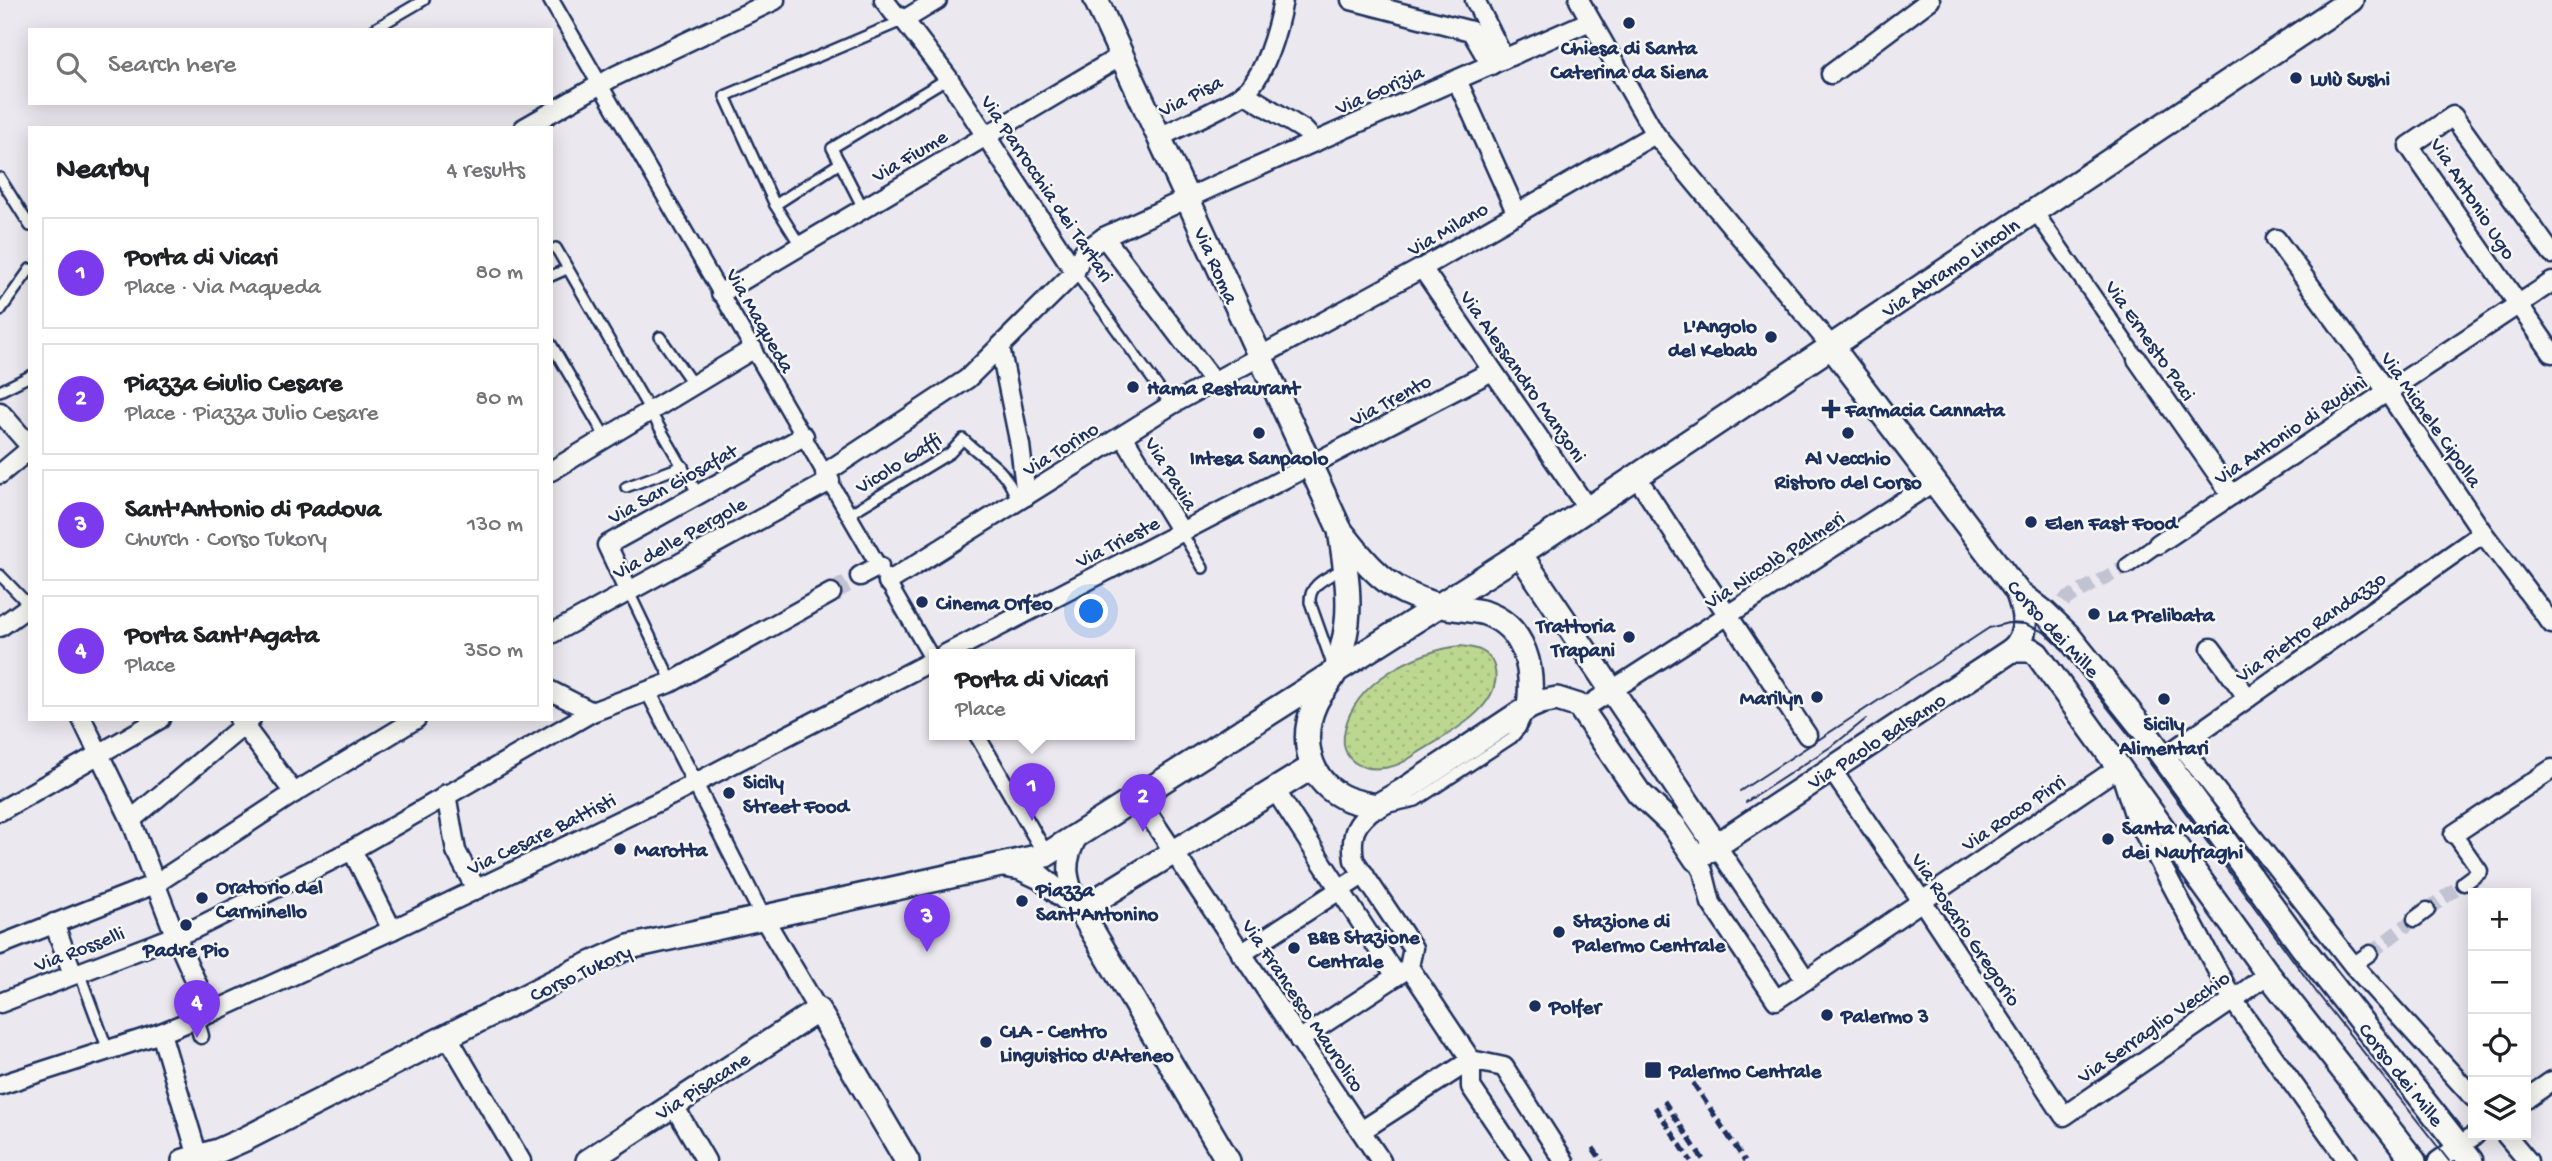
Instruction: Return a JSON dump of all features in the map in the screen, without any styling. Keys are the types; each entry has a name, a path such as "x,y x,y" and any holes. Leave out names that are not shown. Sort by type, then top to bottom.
{"street":[{"name":"Via Maqueda","path":"551,0 929,652"},
{"path":"528,126 615,76 775,0"},
{"name":"Via Parrocchia dei Tartari","path":"884,0 894,13 904,20 948,78 1075,272"},
{"path":"904,20 937,0"},
{"name":"Via Roma","path":"1096,0 1340,530"},
{"path":"1283,0 1279,22 1266,56 1244,93 1304,130 1315,142"},
{"path":"1351,0 1471,31 1498,62"},
{"path":"1475,0 1498,62"},
{"name":"Corso dei Mille","path":"1579,0 1655,134 1831,346 2017,591 2045,612 2067,635 2172,752 2353,965 2468,1092"},
{"path":"1831,74 1930,0"},
{"name":"Via Abramo Lincoln","path":"1441,606 2351,0"},
{"name":"Via Gorizia","path":"1000,346 1075,272 1083,252 1104,237 1186,198 1590,21"},
{"name":"Via Fiume","path":"721,293 1121,56"},
{"path":"1457,80 1517,214"},
{"name":"Via Pisa","path":"1158,138 1244,93"},
{"name":"Via Antonio Ugo","path":"2552,254 2453,116 2409,146 2552,353"},
{"name":"Via Milano","path":"1260,359 1655,134"},
{"name":"Via Ernesto Paci","path":"2035,210 2232,495"},
{"path":"1104,237 1214,382"},
{"name":"Via Michele Cipolla","path":"2276,239 2387,391 2483,533 2552,624"},
{"name":"Via Alessandro Manzoni","path":"1422,268 1588,509"},
{"name":"Via Antonio di Rudinì","path":"2158,544 2552,282"},
{"path":"1000,346 1020,445 1022,499"},
{"name":"Via delle Pergole","path":"553,633 827,477 967,379 1000,346"},
{"path":"553,470 753,349"},
{"name":"Via Torino","path":"888,582 1171,405 1260,359"},
{"name":"Via Trento","path":"1310,467 1492,371"},
{"path":"0,412 28,446"},
{"name":"Via San Giosafat","path":"628,590 607,545 804,436"},
{"name":"Via Pavia","path":"1123,436 1182,533"},
{"path":"0,474 28,450"},
{"name":"Via Trieste","path":"956,649 1310,467"},
{"path":"1636,476 1807,735"},
{"name":"Via Niccolò Palmeri","path":"1583,709 1933,482"},
{"path":"1340,530 1346,567 1347,617 1335,672 1315,702 1308,723 1308,747 1312,767 1326,786 1343,797 1377,806"},
{"path":"1340,530 1373,570 1403,592 1441,606 1486,614 1500,620 1522,644 1528,660 1532,684 1529,707"},
{"name":"Via Pietro Randazzo","path":"2172,752 2483,533"},
{"path":"2127,566 2158,544"},
{"path":"1520,554 1806,980"},
{"path":"860,576 879,566"},
{"path":"2012,650 2019,644 2024,632 2023,613 2017,591"},
{"name":"Via Rosselli","path":"0,1003 196,928 352,850 592,712 671,682 831,593"},
{"path":"1335,672 1441,606"},
{"path":"0,627 28,608"},
{"path":"2211,648 2248,698"},
{"name":"Corso dei Mille","path":"2012,650 2023,649 2037,654 2268,974 2414,1161"},
{"name":"Via Paolo Balsamo","path":"1696,859 2012,650"},
{"name":"Via Cesare Battisti","path":"0,1084 161,1033 202,1023 696,782 929,664"},
{"name":"Corso Tukory","path":"200,1158 245,1139 589,964 629,947 1046,855 1335,672"},
{"path":"648,691 763,917 907,1161"},
{"path":"553,692 592,712"},
{"path":"1299,1040 1403,971 1413,948 1354,860 1352,843 1355,829 1363,817 1529,707 1558,699 1574,703 1583,709 1639,793 1673,825 1696,859"},
{"path":"83,721 131,820 175,935 202,1023"},
{"path":"0,811 157,721"},
{"path":"131,820 244,721 294,793"},
{"path":"0,945 155,884 407,722"},
{"path":"980,740 1046,855"},
{"name":"Corso dei Mille","path":"2172,752 2303,948 2468,1147"},
{"path":"1080,910 1312,767"},
{"name":"Corso dei Mille","path":"2119,767 2134,814 2234,1000 2348,1161"},
{"name":"Via Rocco Pirri","path":"1696,859 1703,871 1711,903 1776,1000 2119,767"},
{"name":"Via Rosario Gregorio","path":"1831,769 2064,1115"},
{"path":"2463,883 2480,871 2454,834 2552,769"},
{"path":"1275,790 1340,890 1471,1060 1471,1087 1521,1161"},
{"path":"446,794 456,850 476,889"},
{"name":"Via Francesco Maurolico","path":"1137,797 1381,1161"},
{"path":"1080,833 1067,863 1069,884 1080,910 1227,1161"},
{"path":"352,850 392,930"},
{"path":"1004,865 1021,868 1040,877 1080,910"},
{"path":"1241,954 1364,874"},
{"path":"54,923 76,973"},
{"path":"2353,965 2370,953"},
{"name":"Via Serraglio Vecchio","path":"2064,1115 2268,974"},
{"name":"Via Pisacane","path":"588,1161 818,1010"},
{"path":"161,1033 200,1158"},
{"path":"448,1037 521,1161"},
{"path":"1361,1131 1471,1060 1504,1068 1564,1161"},
{"path":"2531,1096 2552,1081"},
{"path":"673,1104 706,1161"},
{"path":"2510,1140 2528,1161"},
{"path":"2438,1161 2468,1147"}],"lane":[{"path":"376,28 424,0"},
{"path":"800,245 775,205 725,96 904,20"},
{"path":"863,208 832,148 948,78"},
{"path":"775,205 840,163"},
{"path":"0,178 28,223"},
{"path":"556,248 698,494"},
{"path":"553,275 566,268"},
{"path":"0,311 28,272"},
{"name":"Via Parrocchia dei Tartari","path":"1075,272 1171,405"},
{"path":"660,337 694,386"},
{"path":"553,347 606,438"},
{"path":"0,391 28,377"},
{"name":"Vicolo Gaffi","path":"849,514 950,453 964,439 994,463 1022,499"},
{"path":"626,487 683,466"},
{"path":"1182,533 1203,568"},
{"path":"1335,672 1309,594 1313,586 1346,567"},
{"path":"0,575 28,606"},
{"path":"628,590 671,682"},
{"path":"76,973 108,1050"}],"green space":[{"path":"1460,646 1485,653 1494,666 1495,681 1490,696 1481,709 1468,721 1399,764 1375,769 1354,762 1347,754 1344,743 1345,729 1351,712 1361,697 1374,683 1407,662 1425,654"}],"tunnel":[{"path":"2050,618 2066,599 2127,566"},
{"path":"831,593 860,576"},
{"path":"2427,910 2464,883"},
{"path":"2370,953 2415,919"}],"tram line":[{"path":"1740,791 1989,628 2008,623 2025,624 2044,632 2058,645 2133,740 2317,993 2449,1161"},
{"path":"1746,802 1835,744 1866,719"}],"railway":[{"path":"1693,1083 1745,1161"},
{"path":"1664,1101 1704,1161"},
{"path":"1655,1107 1691,1161"},
{"path":"1593,1148 1602,1161"}],"place":[{"name":"Chiesa di Santa Caterina da Siena","path":"1629,23"},
{"name":"Lulù Sushi","path":"2296,78"},
{"name":"L'Angolo del Kebab","path":"1771,337"},
{"name":"Hama Restaurant","path":"1133,387"},
{"name":"Farmacia Cannata","path":"1831,409"},
{"name":"Intesa Sanpaolo","path":"1259,433"},
{"name":"Al Vecchio Ristoro del Corso","path":"1848,433"},
{"name":"Elen Fast Food","path":"2031,522"},
{"name":"Cinema Orfeo","path":"922,602"},
{"name":"La Prelibata","path":"2094,614"},
{"name":"Trattoria Trapani","path":"1629,637"},
{"name":"Marilyn","path":"1817,697"},
{"name":"Sicily Alimentari","path":"2164,699"},
{"name":"Sicily Street Food","path":"729,793"},
{"name":"Porta di Vicari","path":"1032,821"},
{"name":"Piazza Giulio Cesare","path":"1143,832"},
{"name":"Santa Maria dei Naufraghi","path":"2108,839"},
{"name":"Marotta","path":"620,849"},
{"name":"Oratorio del Carminello","path":"202,898"},
{"name":"Piazza Sant'Antonino","path":"1022,901"},
{"name":"Padre Pio","path":"186,925"},
{"name":"Stazione di Palermo Centrale","path":"1559,932"},
{"name":"B&B Stazione Centrale","path":"1294,948"},
{"name":"Sant'Antonio di Padova","path":"927,952"},
{"name":"Polfer","path":"1535,1006"},
{"name":"Palermo 3","path":"1827,1015"},
{"name":"Porta Sant'Agata","path":"197,1038"},
{"name":"CLA - Centro Linguistico d'Ateneo","path":"986,1042"},
{"name":"Palermo Centrale","path":"1653,1070"}]}
